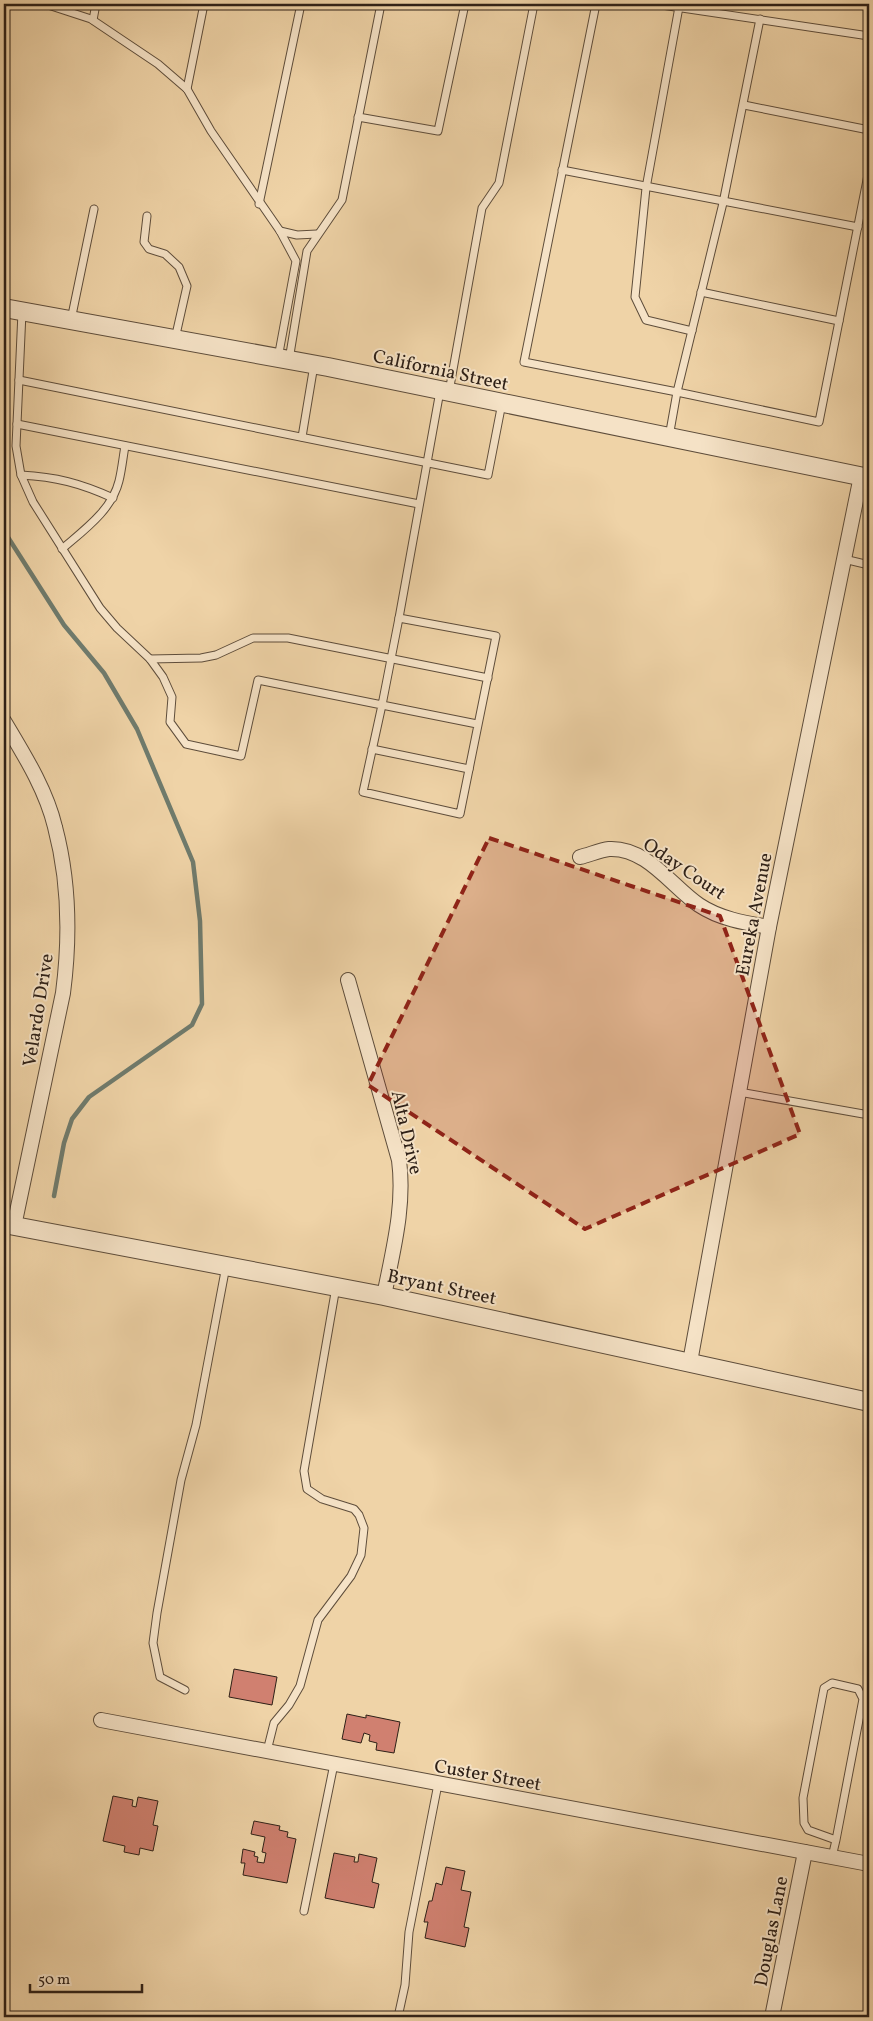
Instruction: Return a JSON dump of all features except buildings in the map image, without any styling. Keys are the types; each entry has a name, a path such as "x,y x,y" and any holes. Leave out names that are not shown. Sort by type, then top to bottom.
{"street":[{"name":"California Street","path":"4,308 314,365 865,477"},
{"name":"Eureka Avenue","path":"690,1362 769,927 844,559 865,477"},
{"name":"Velardo Drive","path":"4,720 42,792 55,826 66,902 67,963 63,993 9,1225"},
{"name":"Oday Court","path":"580,857 609,849 633,854 668,877 700,905 735,921 769,927"},
{"name":"Alta Drive","path":"348,980 399,1160 402,1183 401,1208 384,1296"},
{"name":"Bryant Street","path":"9,1225 384,1296 869,1402"},
{"name":"Custer Street","path":"101,1720 869,1864"},
{"name":"Douglas Lane","path":"772,2017 805,1852"}],"lane":[{"path":"45,4 93,20 158,64 187,89 211,131 259,204 280,231 296,262 283,359"},
{"path":"93,20 96,4"},
{"path":"187,89 204,4"},
{"path":"259,204 301,4"},
{"path":"283,359 307,251 342,200 381,4"},
{"path":"358,117 438,131 464,4"},
{"path":"399,618 496,636 460,814 363,792 399,618 427,463 445,391 482,208 499,183 534,4"},
{"path":"596,4 524,362 819,422 869,170"},
{"path":"655,4 869,36"},
{"path":"679,7 646,188 635,297 646,320 692,331"},
{"path":"669,437 677,392 723,203 760,20"},
{"path":"744,105 869,130"},
{"path":"562,170 723,203 858,227"},
{"path":"71,320 94,209"},
{"path":"147,216 144,242 149,249 165,254 179,267 187,286 175,340"},
{"path":"280,231 297,235 317,234"},
{"path":"701,292 839,321"},
{"path":"22,311 16,446 21,475 33,502 100,608 117,628 150,659 163,677 172,697 170,722 186,744 241,756 258,680 478,724"},
{"path":"302,437 314,365"},
{"path":"19,380 488,475 502,403"},
{"path":"17,424 420,504"},
{"path":"62,549 96,519 112,498 119,482 125,446"},
{"path":"21,475 56,477 78,483 112,498"},
{"path":"844,559 869,565"},
{"path":"150,659 200,658 216,655 253,638 273,637 288,638 488,678"},
{"path":"372,749 469,769"},
{"path":"739,1092 869,1115"},
{"path":"185,1690 160,1677 153,1643 181,1480 196,1425 226,1266"},
{"path":"267,1751 274,1723 289,1705 300,1686 318,1620 351,1576 361,1555 364,1528 359,1515 354,1509 322,1499 306,1489 304,1471 336,1287"},
{"path":"832,1857 836,1840 864,1699 858,1689 832,1683 824,1688 802,1812 808,1830 836,1840"},
{"path":"304,1911 334,1764"},
{"path":"398,2017 405,1985 409,1932 438,1784"}],"highlighted area":[{"path":"489,838 720,916 800,1134 585,1229 368,1085"}],"waterway":[{"path":"4,531 64,625 104,673 137,729 193,862 200,921 202,1004 192,1025 89,1097 72,1119 64,1143 54,1196"}]}
